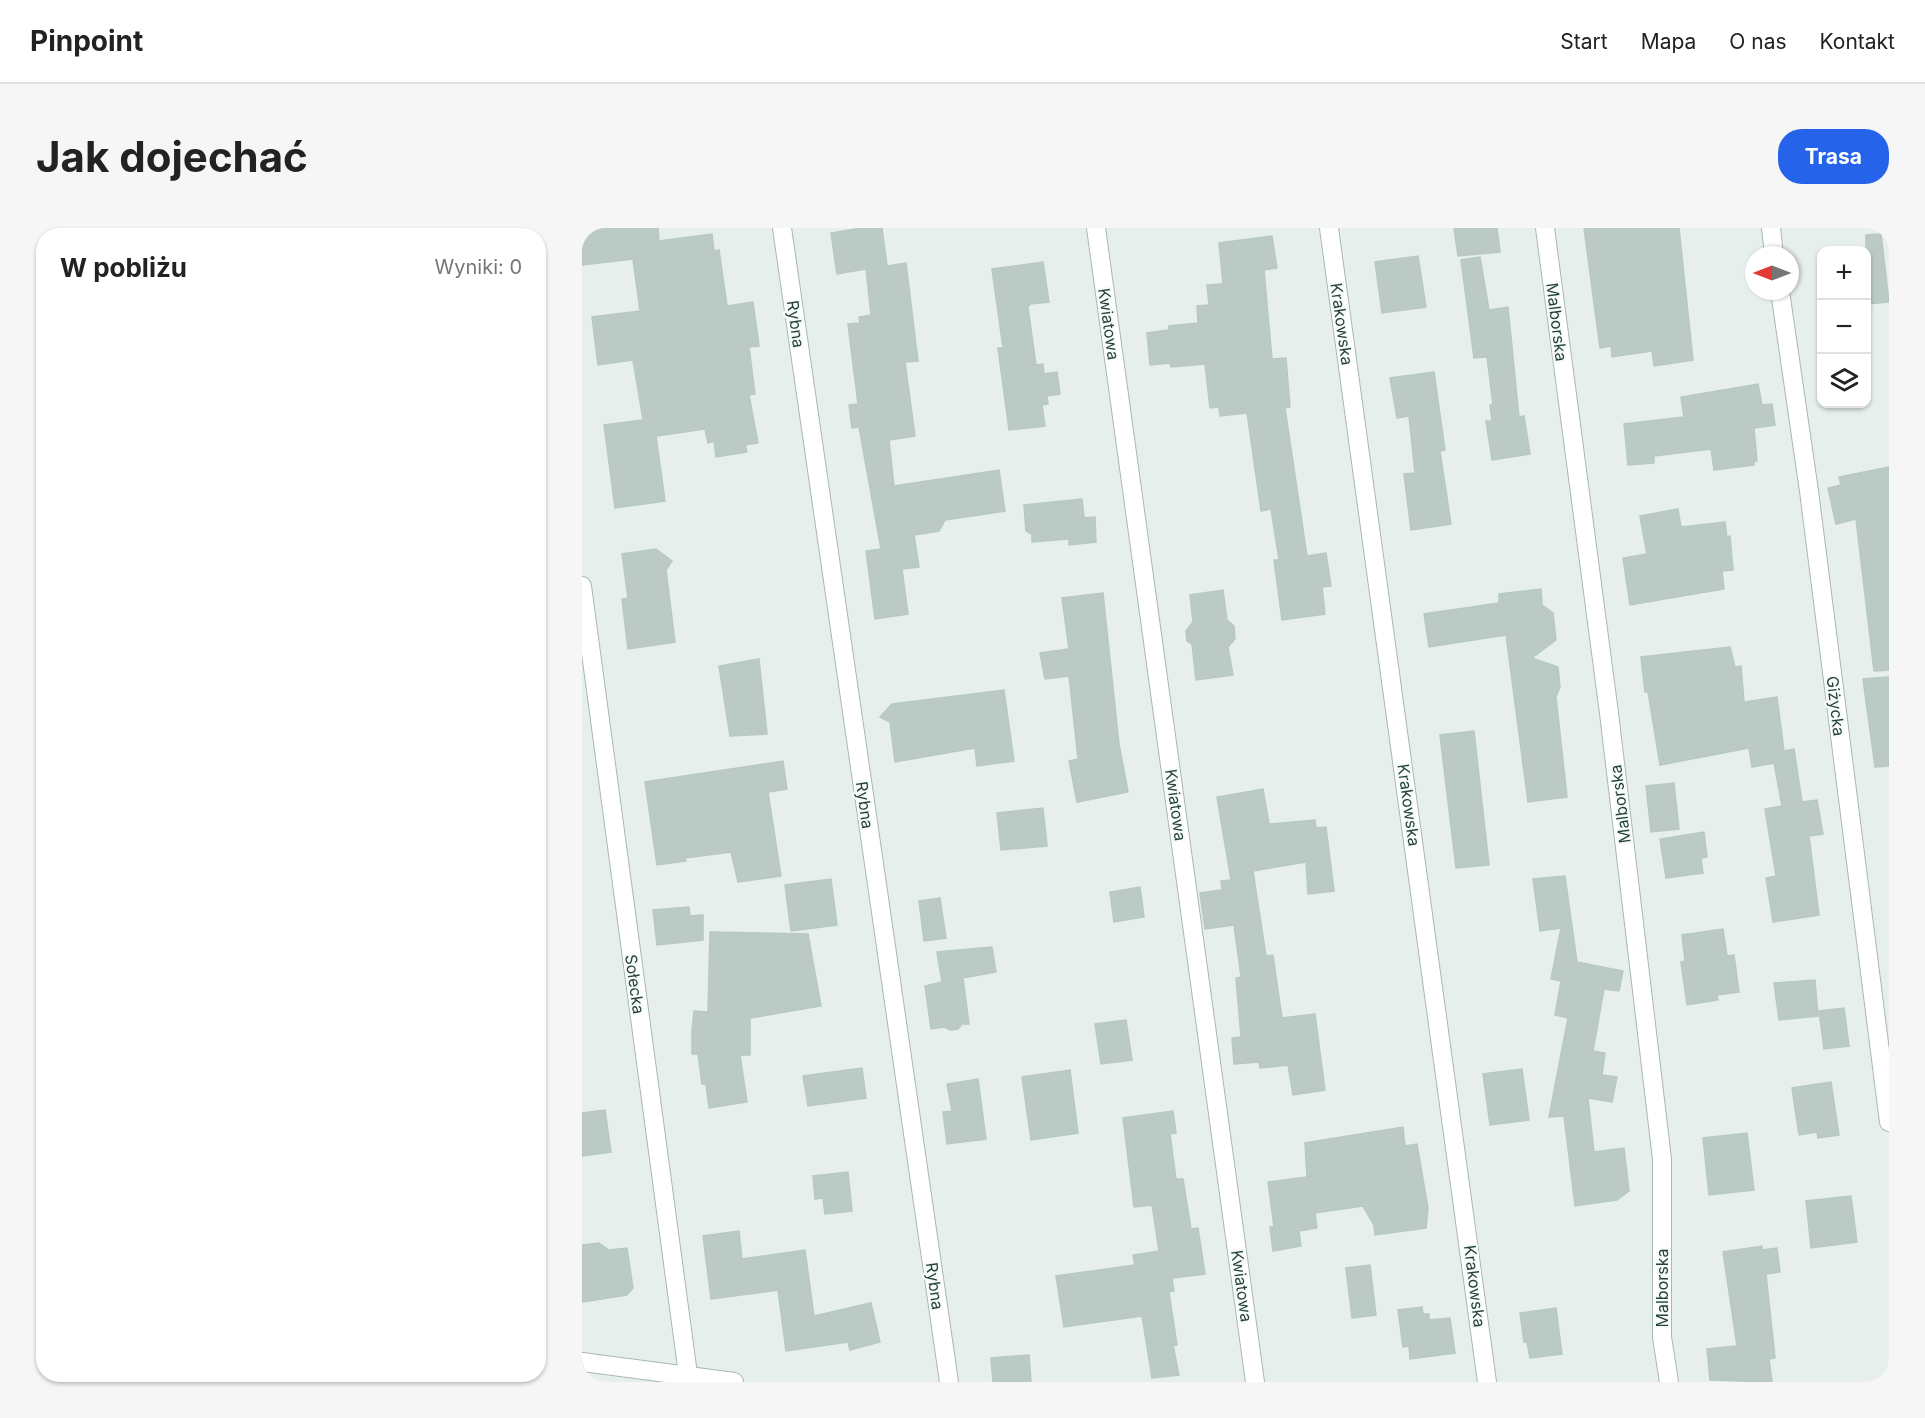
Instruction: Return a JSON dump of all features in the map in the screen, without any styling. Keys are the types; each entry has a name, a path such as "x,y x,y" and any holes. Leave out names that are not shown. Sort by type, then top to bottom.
{"street":[{"name":"Rybna","path":"782,228 949,1382"},
{"name":"Kwiatowa","path":"1096,228 1255,1382"},
{"name":"Krakowska","path":"1329,228 1487,1382"},
{"name":"Malborska","path":"1545,228 1609,713 1662,1159 1662,1337 1669,1382"},
{"path":"1771,228 1773,246"},
{"name":"Giżycka","path":"1781,300 1809,491 1889,1122"},
{"name":"Sołecka","path":"582,586 688,1379"},
{"path":"582,1362 688,1379 734,1382"}],"building":[{"path":"582,228 658,228 659,241 712,234 714,251 719,250 727,306 753,302 759,346 749,347 755,394 749,395 758,443 745,445 747,452 716,457 714,441 708,443 705,429 656,436 665,501 615,508 604,425 643,420 633,360 598,365 592,317 640,311 633,259 582,265"},
{"path":"861,228 882,228 887,266 906,263 918,361 905,362 915,436 889,440 894,486 999,470 1005,511 945,520 939,531 914,535 919,567 902,569 908,614 875,619 866,551 881,549 859,427 852,428 849,405 858,404 848,324 860,323 859,317 871,315 866,269 837,274 831,233"},
{"path":"1454,228 1497,228 1500,252 1458,256"},
{"path":"1584,228 1679,228 1693,360 1654,366 1652,351 1612,357 1611,346 1600,348"},
{"path":"1881,234 1889,302 1871,304 1871,246 1866,246 1866,235"},
{"path":"1272,236 1277,268 1264,270 1272,359 1286,358 1290,407 1285,408 1307,556 1326,553 1331,586 1322,587 1325,614 1282,620 1274,560 1279,560 1271,509 1261,511 1247,413 1220,416 1219,407 1210,408 1205,364 1171,367 1170,363 1150,365 1147,333 1169,330 1169,326 1198,323 1197,306 1209,305 1207,285 1223,284 1219,243"},
{"path":"1418,256 1426,307 1382,313 1375,262"},
{"path":"1480,257 1489,310 1508,307 1519,417 1524,416 1530,454 1492,460 1486,421 1492,421 1490,405 1493,405 1487,357 1474,358 1461,260"},
{"path":"1043,262 1049,302 1030,304 1028,307 1036,365 1043,364 1044,374 1057,372 1060,394 1047,396 1048,404 1042,405 1045,426 1009,430 998,348 1003,348 992,269"},
{"path":"1434,372 1445,450 1440,451 1451,524 1411,530 1404,474 1415,473 1409,416 1397,418 1390,378"},
{"path":"1758,384 1762,405 1772,404 1775,425 1754,428 1757,461 1754,461 1754,465 1714,470 1711,449 1654,456 1654,463 1628,465 1624,424 1684,417 1681,397"},
{"path":"1889,467 1889,670 1874,671 1856,519 1836,524 1828,488 1841,485 1839,477"},
{"path":"1082,499 1084,518 1095,517 1096,542 1069,545 1069,539 1032,542 1032,534 1026,531 1024,505"},
{"path":"1678,509 1681,527 1725,522 1727,537 1730,536 1733,570 1722,571 1724,589 1630,605 1623,558 1647,554 1640,516"},
{"path":"656,549 672,561 666,570 675,642 628,649 622,599 628,598 622,554"},
{"path":"1541,589 1542,605 1553,613 1556,640 1532,658 1558,667 1560,687 1556,697 1567,797 1528,802 1506,635 1429,647 1424,614 1499,603 1499,594"},
{"path":"1223,590 1227,620 1234,626 1235,639 1228,647 1233,675 1196,680 1192,644 1187,641 1186,631 1193,622 1190,595"},
{"path":"1103,593 1119,744 1128,792 1077,802 1069,761 1078,759 1069,676 1045,679 1040,653 1069,649 1062,598"},
{"path":"1730,647 1735,667 1741,666 1744,702 1777,697 1784,751 1794,749 1802,802 1817,800 1823,834 1809,836 1819,915 1773,922 1766,878 1776,876 1765,809 1782,806 1774,763 1752,767 1749,748 1660,765 1648,692 1645,692 1641,657"},
{"path":"759,659 767,734 730,736 719,666"},
{"path":"1889,677 1889,766 1875,767 1863,679"},
{"path":"1004,690 1014,761 977,766 975,748 895,762 890,722 880,717 892,704"},
{"path":"1474,731 1489,865 1456,868 1440,735"},
{"path":"783,761 787,789 768,792 781,876 738,882 731,852 685,858 686,861 657,865 645,782"},
{"path":"1674,783 1679,829 1651,832 1646,786"},
{"path":"1263,789 1269,824 1315,820 1316,828 1326,827 1334,891 1308,894 1306,862 1253,871 1266,956 1273,955 1282,1018 1315,1014 1325,1090 1293,1095 1288,1065 1260,1068 1259,1062 1234,1064 1232,1038 1241,1037 1236,978 1241,977 1234,925 1205,929 1200,893 1222,890 1221,881 1231,880 1217,797"},
{"path":"1043,808 1047,846 1001,850 997,813"},
{"path":"1704,832 1707,857 1701,858 1703,873 1666,878 1660,839"},
{"path":"1565,876 1577,962 1623,971 1619,991 1604,989 1593,1051 1605,1053 1602,1075 1617,1077 1612,1102 1588,1098 1594,1152 1624,1148 1629,1191 1617,1200 1575,1206 1564,1116 1549,1117 1568,1018 1555,1015 1561,981 1551,979 1561,928 1540,931 1533,879"},
{"path":"831,879 837,925 791,931 785,885"},
{"path":"1140,887 1144,917 1114,922 1110,892"},
{"path":"940,898 946,938 924,941 919,901"},
{"path":"689,907 690,916 703,915 703,940 657,945 653,910"},
{"path":"1723,929 1727,956 1734,955 1739,992 1717,995 1718,1000 1687,1005 1681,962 1685,961 1682,935"},
{"path":"710,932 808,934 821,1006 750,1018 750,1055 740,1055 747,1102 709,1108 706,1084 702,1084 698,1054 692,1054 692,1031 694,1011 708,1012"},
{"path":"992,947 996,972 963,978 969,1024 962,1024 958,1029 950,1030 945,1027 931,1029 925,986 942,982 937,952"},
{"path":"1815,980 1818,1016 1779,1020 1774,983"},
{"path":"1844,1008 1849,1046 1824,1049 1819,1011"},
{"path":"1126,1020 1132,1060 1101,1064 1095,1024"},
{"path":"862,1068 866,1098 808,1106 803,1076"},
{"path":"1522,1069 1529,1120 1490,1125 1483,1074"},
{"path":"1070,1070 1078,1133 1031,1140 1022,1077"},
{"path":"978,1079 986,1139 947,1144 943,1112 952,1111 947,1084"},
{"path":"1831,1082 1839,1135 1818,1138 1817,1132 1799,1135 1792,1088"},
{"path":"605,1110 611,1152 582,1156 582,1113"},
{"path":"1173,1111 1176,1133 1170,1134 1176,1179 1183,1179 1191,1229 1198,1228 1205,1274 1172,1278 1174,1291 1169,1292 1177,1345 1173,1345 1179,1375 1152,1378 1142,1316 1064,1327 1056,1276 1135,1265 1133,1255 1159,1251 1152,1205 1134,1207 1123,1118"},
{"path":"1403,1127 1405,1146 1417,1144 1428,1208 1426,1228 1375,1235 1374,1225 1363,1206 1315,1213 1317,1228 1299,1231 1301,1246 1273,1251 1270,1227 1274,1227 1268,1182 1307,1177 1305,1143"},
{"path":"1747,1133 1754,1190 1709,1195 1703,1138"},
{"path":"848,1172 852,1211 825,1214 823,1198 815,1199 813,1176"},
{"path":"1851,1196 1857,1242 1811,1248 1806,1201"},
{"path":"739,1231 742,1259 805,1250 814,1316 871,1303 880,1342 850,1350 848,1342 786,1351 778,1290 711,1299 703,1236"},
{"path":"599,1243 609,1250 627,1248 633,1288 627,1295 582,1302 582,1245"},
{"path":"1762,1246 1762,1250 1777,1248 1780,1272 1766,1274 1775,1358 1769,1359 1772,1382 1710,1380 1707,1349 1737,1346 1723,1252"},
{"path":"1370,1265 1376,1315 1352,1318 1346,1268"},
{"path":"1422,1307 1423,1314 1429,1314 1429,1320 1450,1318 1455,1353 1410,1359 1409,1346 1403,1347 1398,1310"},
{"path":"1556,1308 1562,1354 1530,1358 1527,1342 1524,1342 1520,1313"},
{"path":"1029,1355 1031,1382 993,1382 991,1358"}]}
